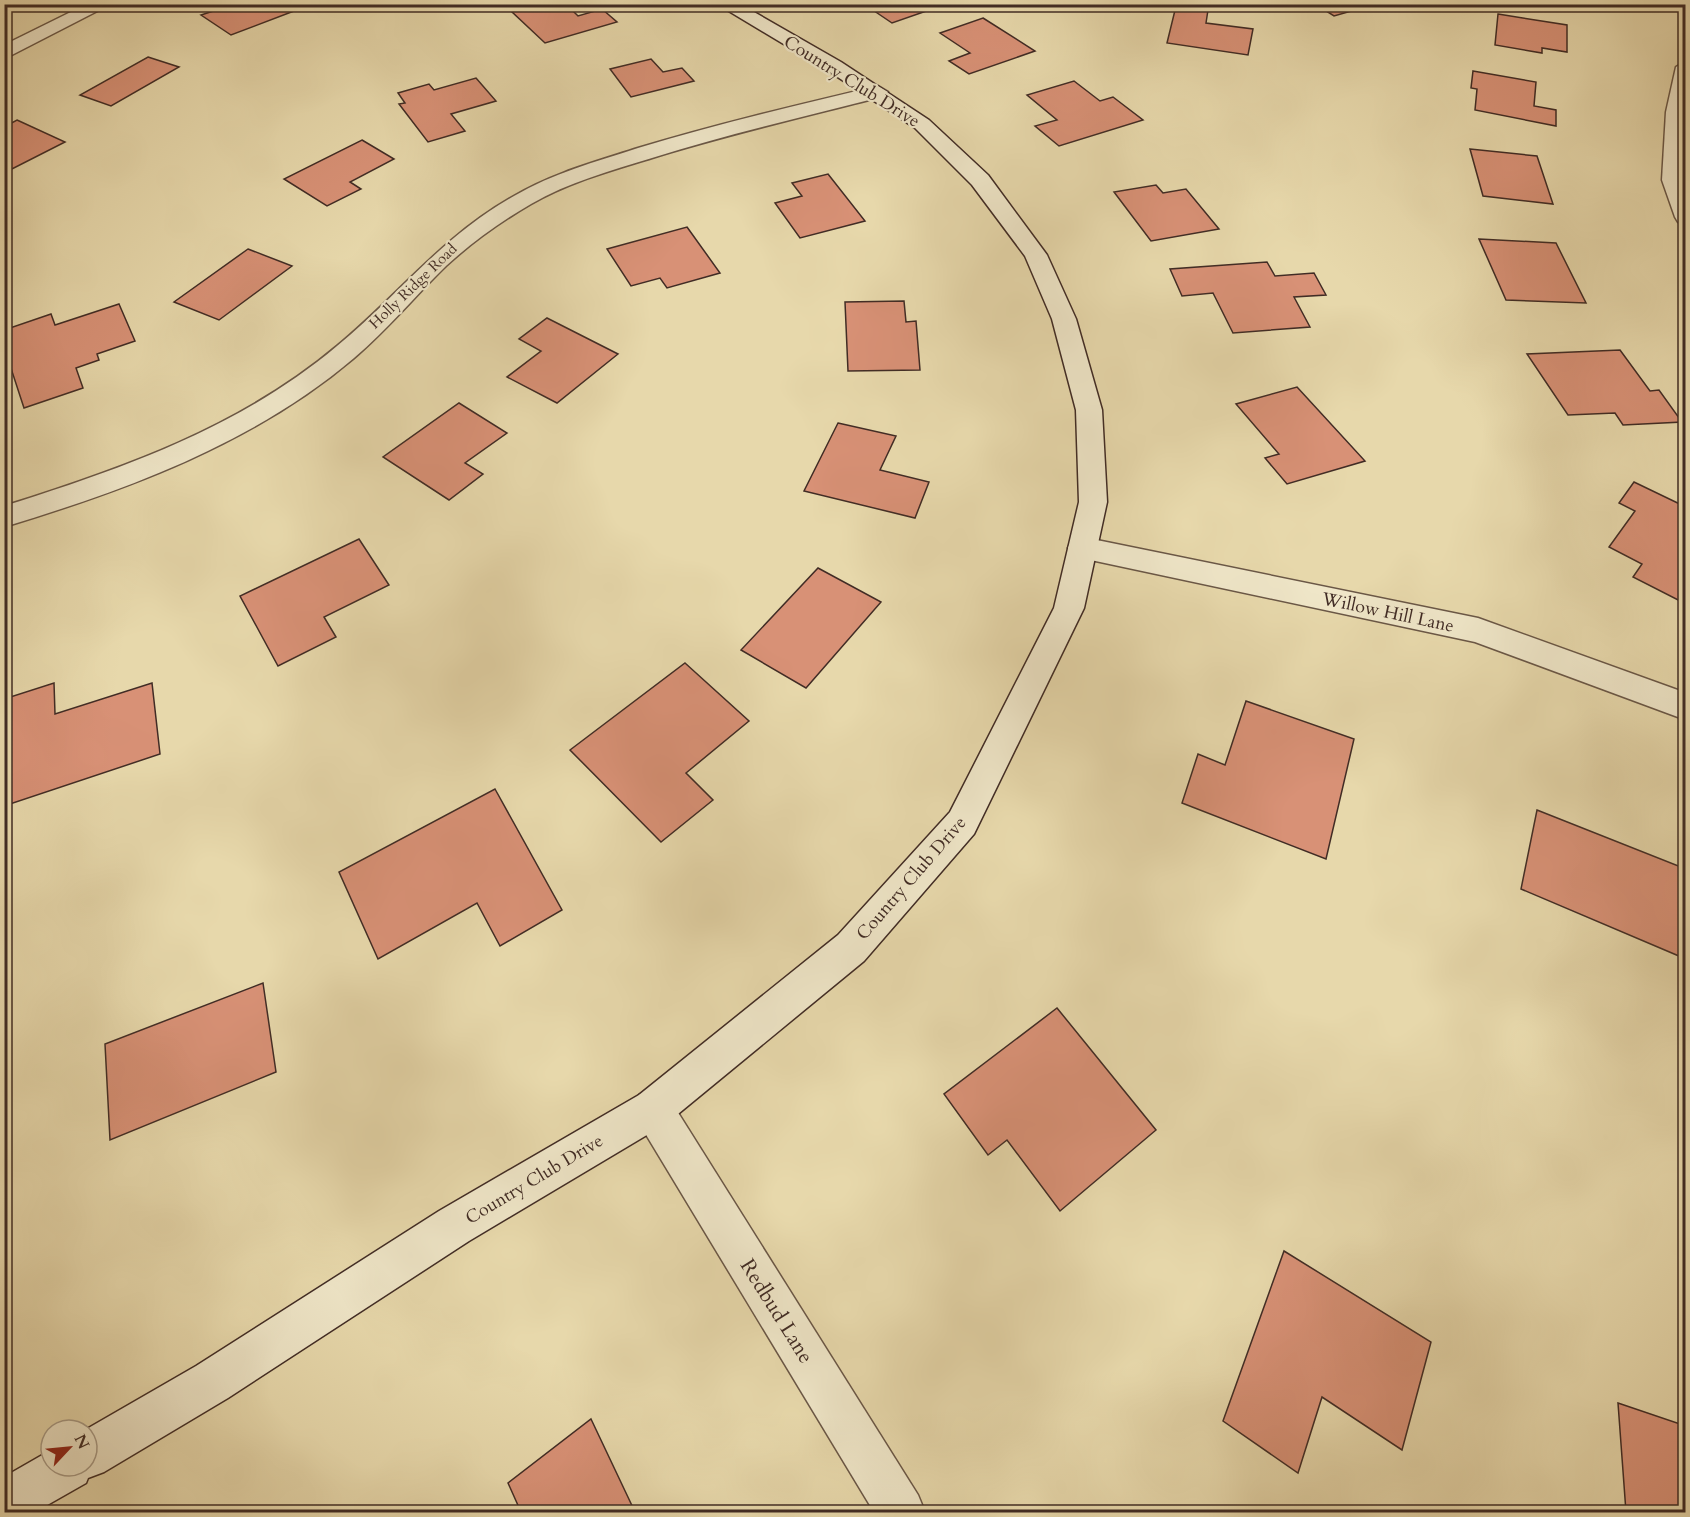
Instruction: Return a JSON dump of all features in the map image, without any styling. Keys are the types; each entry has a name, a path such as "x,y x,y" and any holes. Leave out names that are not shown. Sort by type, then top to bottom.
{"street":[{"path":"4,52 102,4"},
{"name":"Country Club Drive","path":"99,1448 212,1382 454,1226 653,1109 851,948 962,823 1069,608 1093,502 1089,410 1064,319 1036,255 980,180 922,124 878,92 726,4"},
{"path":"1686,67 1676,112 1673,180 1686,217"},
{"name":"Holly Ridge Road","path":"4,517 100,487 254,418 306,384 347,351 433,264 465,237 497,215 562,180 712,131 878,92"},
{"name":"Willow Hill Lane","path":"1082,548 1478,630 1686,707"},
{"name":"Redbud Lane","path":"653,1109 901,1512"},
{"path":"4,1504 48,1478"}],"building":[{"path":"235,4 284,4 294,11 231,35 201,15"},
{"path":"532,4 573,4 568,6 578,16 602,9 617,22 545,43 511,11"},
{"path":"864,4 929,4 935,8 892,23"},
{"path":"1315,4 1376,4 1334,16"},
{"path":"1176,6 1208,10 1206,23 1253,29 1248,55 1167,43"},
{"path":"1498,14 1567,25 1567,52 1542,48 1542,53 1495,45"},
{"path":"983,18 1035,51 969,74 949,61 970,53 940,33"},
{"path":"148,57 179,67 111,106 80,95"},
{"path":"651,59 663,72 682,68 694,81 631,97 610,69"},
{"path":"1473,71 1536,82 1534,106 1556,110 1556,126 1475,110 1477,89 1471,88"},
{"path":"476,78 496,101 451,114 465,131 428,142 399,104 405,103 398,93 429,84 434,90"},
{"path":"1074,81 1100,101 1113,97 1143,120 1059,146 1035,126 1057,120 1027,95"},
{"path":"17,120 65,142 4,173 4,127"},
{"path":"362,140 394,159 350,182 361,189 327,206 284,179"},
{"path":"1470,149 1537,156 1553,204 1483,196"},
{"path":"828,174 865,221 800,238 775,203 802,196 792,183"},
{"path":"1156,185 1163,193 1186,189 1219,229 1151,241 1114,192"},
{"path":"687,227 720,273 667,288 660,278 631,286 607,249"},
{"path":"1479,239 1556,243 1586,303 1506,300"},
{"path":"248,249 292,266 219,320 174,302"},
{"path":"1267,262 1275,276 1314,273 1326,295 1294,297 1310,327 1233,333 1213,293 1182,296 1170,269"},
{"path":"904,301 906,322 916,321 920,370 848,371 845,302"},
{"path":"119,304 135,341 97,354 99,360 76,368 83,388 24,408 4,347 4,330 51,314 55,325"},
{"path":"547,318 618,354 557,403 507,377 541,351 519,339"},
{"path":"1620,350 1650,391 1659,390 1682,422 1623,425 1615,413 1568,415 1527,354"},
{"path":"1297,387 1365,461 1287,484 1265,458 1279,454 1236,404"},
{"path":"459,403 507,433 465,463 483,474 449,500 383,457"},
{"path":"838,423 896,436 880,470 929,482 915,518 804,491"},
{"path":"1634,482 1686,507 1686,604 1633,577 1642,564 1609,547 1635,511 1619,503"},
{"path":"359,539 389,585 324,617 336,637 278,666 240,596"},
{"path":"818,568 881,602 806,688 741,650"},
{"path":"685,663 749,721 686,773 713,800 661,842 570,750"},
{"path":"54,683 55,714 152,683 160,754 4,806 4,699"},
{"path":"1246,701 1354,739 1326,859 1182,803 1198,754 1225,765"},
{"path":"495,789 562,910 500,946 477,903 378,959 339,872"},
{"path":"1537,810 1686,869 1686,959 1521,889"},
{"path":"263,983 276,1072 110,1140 105,1044"},
{"path":"1057,1008 1156,1130 1060,1211 1007,1140 988,1155 944,1094"},
{"path":"1284,1251 1431,1342 1402,1450 1322,1397 1298,1473 1223,1421"},
{"path":"1618,1403 1686,1426 1686,1512 1626,1512"},
{"path":"591,1419 635,1512 521,1512 508,1483"}]}
